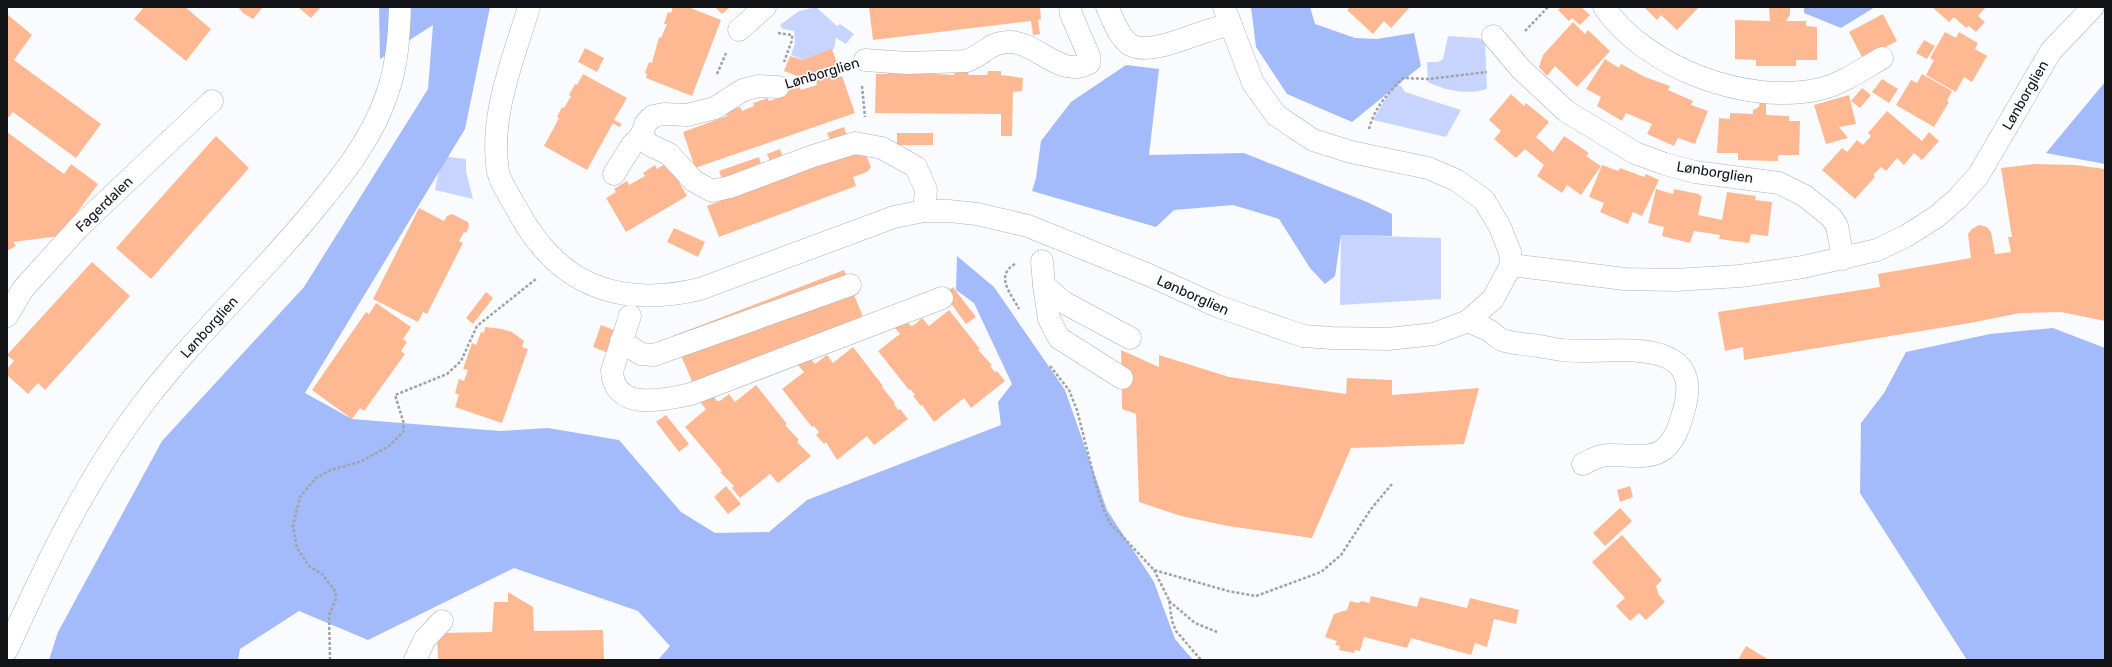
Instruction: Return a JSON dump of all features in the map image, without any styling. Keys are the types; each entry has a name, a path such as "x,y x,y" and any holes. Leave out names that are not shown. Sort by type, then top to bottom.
{"street":[{"name":"Lønborglien","path":"7,650 70,520 113,445 144,403 175,365 292,238 344,174 370,132 387,95 394,69 400,7"},
{"name":"Lønborglien","path":"529,7 503,95 497,134 498,174 525,224 547,254 574,276 602,289 634,295 672,296 700,289 894,217 924,211 977,214 1028,226 1149,275 1217,306 1303,336 1388,339 1434,334 1468,321 1493,299 1512,264 1625,279 1676,280 1740,276 1803,267 1877,250 1906,236 1936,217 1957,199 1978,176 2051,51 2093,7"},
{"path":"739,30 765,7"},
{"name":"Lønborglien","path":"864,60 906,63 966,61 974,58 990,46 1002,42 1012,42 1021,44 1062,65 1081,67 1089,63 1089,56 1071,14 1070,7"},
{"path":"1107,7 1123,37 1128,43 1136,47 1148,48 1175,41 1218,26 1228,16 1253,83 1276,116 1313,140 1364,155 1428,168 1456,180 1484,200 1500,227 1510,252 1512,264"},
{"path":"1604,7 1630,36 1654,55 1726,86 1757,92 1798,92 1821,89 1842,81 1882,58"},
{"name":"Lønborglien","path":"1493,36 1538,86 1566,111 1635,152 1665,164 1695,172 1772,182 1792,188 1819,206 1831,217 1837,226 1843,258"},
{"name":"Lønborglien","path":"641,136 646,123 653,116 664,114 687,116 715,108 743,90 759,86 778,87"},
{"name":"Fagerdalen","path":"7,316 23,289 79,227 212,101"},
{"path":"614,174 632,145 641,136 650,145 669,154 694,181 712,191 730,187 813,156 855,143 882,148 916,167 926,190 924,211"},
{"path":"1042,261 1049,320 1059,338 1122,378"},
{"path":"621,341 641,354 654,355 850,285"},
{"path":"1044,285 1063,302 1130,338"},
{"path":"630,316 612,371 612,379 622,394 639,400 672,398 691,394 942,298"},
{"path":"1468,321 1501,339 1512,343 1563,351 1642,351 1660,355 1679,365 1686,374 1686,400 1680,424 1674,438 1664,449 1656,453 1640,456 1607,455 1596,457 1583,464"},
{"path":"415,660 425,639 442,621"}],"path":[{"path":"717,75 735,34 739,30"},
{"path":"786,54 790,46"},
{"path":"864,60 862,92 866,120"},
{"name":"Lønborglien","path":"778,87 806,80 854,61 864,60"},
{"path":"1364,155 1371,120 1387,95 1403,78 1429,79 1494,72 1509,70 1517,64"},
{"path":"1018,262 1006,272 1005,279 1009,295 1019,311"},
{"path":"330,660 328,615 336,599 335,591 322,574 309,566 297,548 293,526 300,497 316,478 331,470 362,461 389,446 403,432 404,424 395,396 447,374 461,361 477,326 532,283 537,277"},
{"path":"1047,362 1069,390 1077,410 1104,511 1110,523 1154,570 1169,600 1172,621 1176,631 1201,660"},
{"path":"1154,570 1228,591 1256,596 1322,572 1341,555 1371,509 1392,484"},
{"path":"1169,600 1195,623 1216,632"}],"shaded area":[{"path":"379,7 490,7 465,129 305,393 352,419 500,431 548,428 619,440 681,512 715,533 769,532 807,500 1001,425 998,402 1012,384 974,303 956,290 957,256 994,287 1065,390 1107,510 1154,582 1175,639 1193,660 658,660 670,646 638,611 514,568 368,640 299,611 240,649 238,660 49,660 58,632 162,441 304,287 428,89 433,25 380,59"},
{"path":"816,7 837,26 840,24 854,34 846,44 836,38 834,49 803,60 791,55 795,43 794,31 783,29 780,25 799,11"},
{"path":"1251,7 1310,7 1315,24 1355,38 1377,39 1414,33 1421,66 1352,122 1287,94 1256,47"},
{"path":"1804,7 1875,7 1841,28 1804,13"},
{"path":"1448,36 1478,38 1485,40 1487,89 1465,92 1442,88 1428,82 1427,62 1438,62 1443,59"},
{"path":"1126,65 1159,69 1149,155 1244,153 1367,202 1392,214 1392,236 1341,235 1335,276 1325,284 1310,268 1279,219 1233,205 1174,210 1156,227 1032,191 1036,178 1041,141 1071,102"},
{"path":"2105,82 2105,164 2046,153"},
{"path":"1395,83 1401,86 1405,92 1461,110 1446,137 1373,120"},
{"path":"442,156 466,159 466,171 473,199 435,190"},
{"path":"1341,235 1441,238 1441,299 1340,305"},
{"path":"2053,328 2105,348 2105,660 1967,660 1860,493 1861,423 1884,393 1906,352 1990,334"}],"building":[{"path":"144,7 185,7 211,29 186,61 134,19"},
{"path":"238,7 263,7 253,19 243,13"},
{"path":"298,7 321,7 311,18"},
{"path":"673,7 688,7 721,20 692,96 646,78 647,74 645,73 649,62 652,63 659,37 661,38 667,24 664,24 668,12 671,13"},
{"path":"715,7 730,7 722,14"},
{"path":"869,7 1040,7 1041,19 1038,20 1040,34 1033,35 1031,21 873,40"},
{"path":"1350,7 1410,7 1391,28 1384,21 1373,34 1347,10"},
{"path":"1561,7 1581,7 1590,15 1580,25 1572,18 1569,21 1558,10"},
{"path":"1644,7 1699,7 1677,30 1661,15 1657,20"},
{"path":"1769,7 1790,7 1790,15 1786,21 1806,21 1806,26 1817,27 1817,60 1796,60 1796,66 1756,66 1756,60 1735,59 1735,20 1770,21"},
{"path":"1932,7 1986,7 1978,16 1985,22 1976,32 1969,26 1966,28 1954,17 1949,22"},
{"path":"7,14 32,35 14,60 101,124 76,158 13,112 7,119"},
{"path":"1883,14 1897,41 1863,59 1849,32"},
{"path":"1573,22 1585,34 1588,30 1610,51 1577,87 1555,66 1547,76 1539,67 1543,55"},
{"path":"1945,32 1956,38 1959,32 1978,43 1975,49 1987,56 1972,82 1964,77 1956,92 1926,75 1934,60 1930,58"},
{"path":"1924,40 1935,46 1927,59 1916,53"},
{"path":"585,48 604,58 597,72 578,62"},
{"path":"832,49 838,66 802,78 784,71 790,56 802,60"},
{"path":"1605,59 1619,68 1621,64 1645,77 1670,86 1668,90 1693,101 1691,105 1708,111 1695,144 1678,138 1674,146 1647,134 1652,124 1626,113 1622,121 1597,106 1601,97 1586,89"},
{"path":"888,69 902,69 902,74 920,74 921,70 936,70 935,74 954,75 955,70 969,71 968,75 987,75 988,71 1001,71 1001,75 1023,78 1022,91 1013,92 1012,136 1001,136 1001,114 875,113 876,74 887,74"},
{"path":"583,74 627,98 614,120 622,124 619,127 613,123 587,170 544,146 559,118 557,117 562,107 564,108 571,96 569,95 575,84 577,85"},
{"path":"1922,74 1952,91 1947,101 1949,102 1934,127 1896,105 1911,80 1917,83"},
{"path":"830,75 831,80 842,76 855,113 695,168 683,132 727,116 726,112 740,107 742,111 754,106 753,103 768,98 769,101 786,95 785,91 799,86 801,90 817,85 816,80"},
{"path":"1882,79 1898,89 1889,103 1872,92"},
{"path":"1862,88 1871,95 1860,108 1851,101"},
{"path":"1511,94 1524,106 1526,103 1549,122 1536,137 1553,152 1564,136 1589,153 1586,156 1601,166 1581,195 1567,185 1562,193 1537,176 1544,165 1525,149 1516,158 1494,139 1501,131 1489,120"},
{"path":"1849,95 1856,124 1839,127 1848,138 1826,144 1814,105"},
{"path":"1760,101 1766,101 1766,115 1789,116 1789,121 1800,121 1799,155 1778,155 1778,161 1738,160 1738,153 1717,153 1719,118 1730,119 1730,113 1753,114 1753,110 1759,107"},
{"path":"1887,111 1922,141 1929,132 1939,141 1922,160 1914,153 1904,165 1897,158 1886,171 1881,167 1873,175 1875,177 1855,199 1822,170 1842,148 1847,152 1857,140 1863,145 1871,136 1868,133"},
{"path":"844,127 847,136 831,142 827,133"},
{"path":"7,132 64,174 71,164 98,184 60,236 13,242 16,246 7,251"},
{"path":"897,133 933,133 933,145 897,145"},
{"path":"216,136 249,168 151,279 116,248"},
{"path":"780,149 784,160 771,164 767,154"},
{"path":"859,149 865,152 871,167 867,172 853,177 856,186 719,237 707,206"},
{"path":"759,157 762,167 723,181 719,171"},
{"path":"668,162 687,196 626,232 606,198 616,192 614,189 627,181 629,185 645,176 643,173 655,165 657,169"},
{"path":"2034,164 2076,165 2105,169 2105,321 2061,312 2020,313 1970,323 1744,360 1743,347 1725,351 1718,312 1880,287 1878,274 1971,258 1968,234 1972,229 1979,225 1987,227 1991,232 1995,254 2011,252 2008,237 2012,237 2001,168"},
{"path":"1602,165 1618,171 1620,168 1644,177 1646,174 1659,180 1642,216 1633,212 1628,224 1600,212 1604,203 1589,197"},
{"path":"1656,189 1673,194 1674,189 1699,194 1702,196 1698,215 1722,220 1727,192 1756,196 1755,200 1772,202 1768,236 1751,234 1749,243 1719,239 1720,235 1694,231 1690,243 1662,236 1664,227 1648,223"},
{"path":"419,208 444,221 447,216 452,214 468,222 469,226 466,233 464,232 459,241 463,243 427,314 423,312 418,322 373,299"},
{"path":"674,228 705,242 698,257 667,242"},
{"path":"92,262 130,296 45,390 38,383 28,394 7,375 7,369 14,361 7,355"},
{"path":"844,270 863,317 693,384 673,336"},
{"path":"953,287 976,317 966,324 944,294"},
{"path":"486,292 493,298 473,324 466,318"},
{"path":"376,303 411,327 403,339 407,342 401,351 405,354 364,411 360,408 352,419 312,390 366,312 369,314"},
{"path":"949,310 980,349 978,350 992,365 990,366 995,372 997,371 1005,381 971,408 964,398 934,422 922,405 921,406 913,396 915,395 910,389 909,390 878,351 900,334 894,327 905,319 911,326 922,318 929,326"},
{"path":"601,325 616,331 608,353 593,347"},
{"path":"485,327 512,332 524,341 522,347 528,349 502,423 455,407 459,395 455,393 459,379 464,381 468,370 463,369 472,343 476,345 481,332 484,333"},
{"path":"853,347 883,386 882,387 895,403 894,404 898,410 900,409 908,419 874,445 867,436 837,460 826,442 824,444 816,435 819,432 814,426 812,427 782,389 804,372 797,364 808,355 815,364 827,355 833,363"},
{"path":"1121,350 1159,367 1159,355 1229,377 1346,394 1347,378 1392,380 1392,395 1479,388 1464,444 1351,448 1312,538 1228,526 1181,516 1139,502 1136,414 1122,409"},
{"path":"756,385 787,424 785,425 799,440 797,442 811,456 778,483 770,474 740,498 732,488 734,486 720,472 722,471 685,427 706,409 700,402 711,393 717,401 720,401 729,394 735,402"},
{"path":"666,415 689,444 679,452 656,422"},
{"path":"726,486 741,504 728,514 714,497"},
{"path":"1630,486 1633,497 1620,502 1617,490"},
{"path":"1620,508 1632,521 1605,546 1593,533"},
{"path":"1622,535 1662,580 1656,586 1659,595 1665,602 1646,620 1639,613 1630,621 1616,606 1625,598 1592,562"},
{"path":"508,592 533,607 534,631 603,630 604,660 438,660 437,633 492,632 494,602 508,602"},
{"path":"1371,596 1417,607 1420,597 1467,608 1470,598 1519,610 1516,624 1494,619 1487,647 1475,643 1471,655 1411,638 1407,648 1364,637 1360,651 1355,650 1354,653 1339,650 1340,646 1335,645 1337,641 1325,637 1334,614 1347,610 1350,601 1358,603 1362,601 1369,603"},
{"path":"1746,646 1769,660 1738,660"}]}
